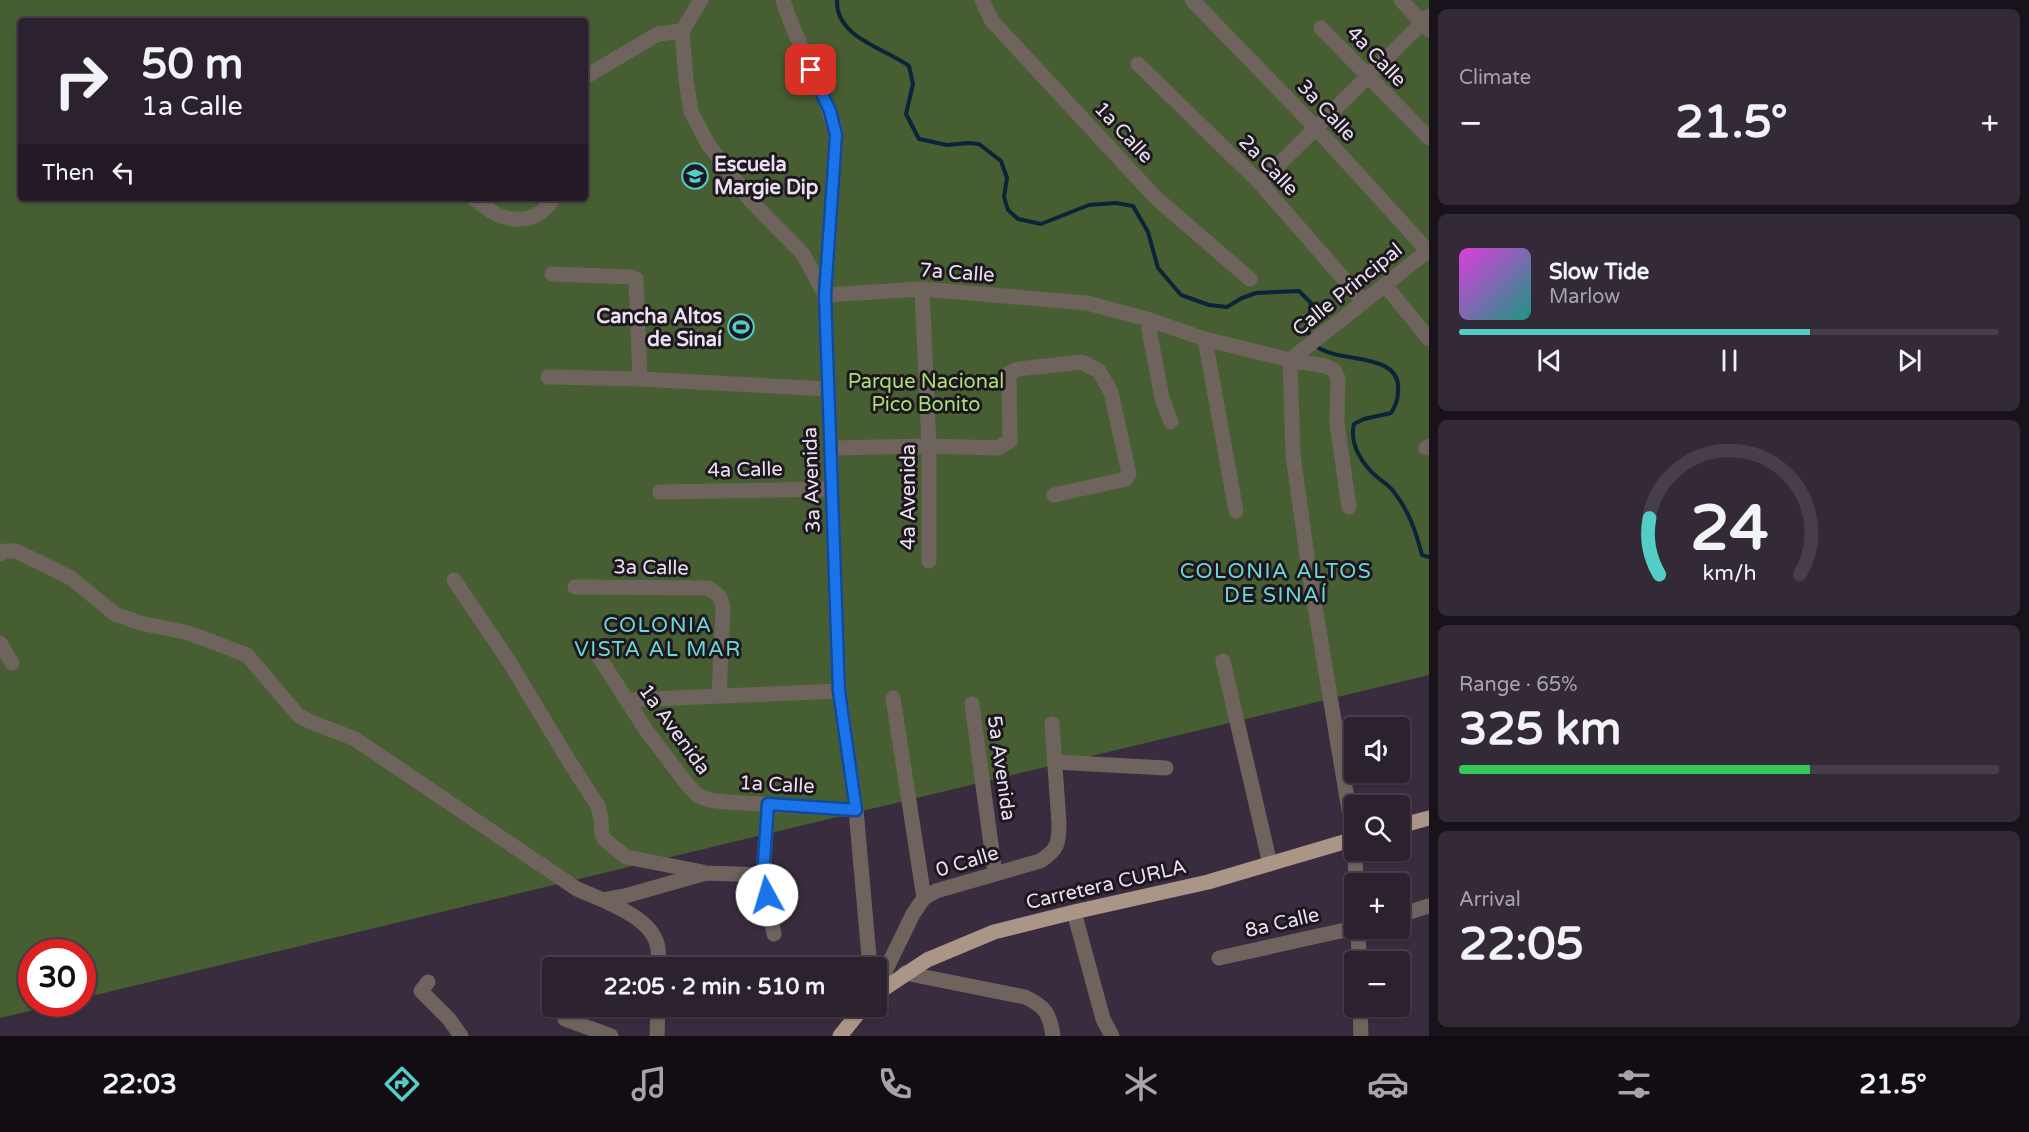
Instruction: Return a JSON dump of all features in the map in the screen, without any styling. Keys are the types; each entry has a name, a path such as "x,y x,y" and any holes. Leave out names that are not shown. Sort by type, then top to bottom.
{"main road":[{"path":"1410,823 1429,818"},
{"name":"Carretera CURLA","path":"887,985 927,960 994,932 1208,882 1344,842"},
{"path":"840,1036 855,1017"}],"street":[{"path":"701,0 682,31 691,112 708,144 750,200 803,254 825,295"},
{"name":"3a Avenida","path":"783,0 801,50 830,111 836,135 825,295 839,691 856,810 869,957"},
{"name":"1a Calle","path":"982,0 992,21 1156,198 1250,279"},
{"name":"3a Calle","path":"1192,0 1316,128 1428,251"},
{"path":"1260,183 1368,77 1427,23 1401,0"},
{"name":"4a Calle","path":"1321,28 1429,138"},
{"path":"588,75 658,34 682,31"},
{"name":"2a Calle","path":"1138,64 1260,183 1364,302"},
{"path":"477,201 497,215 513,219 528,219 540,213 551,201"},
{"name":"Calle Principal","path":"1297,356 1428,251"},
{"path":"552,274 636,279 638,282 640,379"},
{"path":"1385,285 1429,339"},
{"name":"7a Calle","path":"825,295 922,289 1087,303 1147,319 1205,339 1297,356 1325,366 1334,370 1338,378 1338,423 1349,507"},
{"name":"4a Avenida","path":"922,289 929,446 929,561"},
{"path":"1147,319 1160,388 1171,422"},
{"path":"1205,339 1236,511"},
{"path":"1297,356 1293,455 1310,577 1347,795"},
{"path":"831,448 929,446 998,448 1005,446 1010,441 1009,373 1018,369 1082,362 1099,371 1111,392 1128,477 1054,495"},
{"path":"548,377 640,379 828,389"},
{"name":"4a Calle","path":"660,492 832,489"},
{"path":"0,554 5,550 16,550 71,578 115,614 140,623 189,633 247,655 298,714 309,722 355,740 570,884 625,910 652,932 658,948 658,957"},
{"path":"454,580 510,663 598,806 604,839 626,857 706,873 763,875"},
{"name":"3a Calle","path":"575,587 708,588 718,594 722,600 719,695"},
{"path":"0,643 12,663"},
{"name":"1a Avenida","path":"599,657 680,775 697,795"},
{"path":"1223,661 1270,864"},
{"path":"627,700 839,691"},
{"path":"893,698 924,898"},
{"name":"5a Avenida","path":"972,704 995,874"},
{"path":"1052,724 1055,762 1166,768"},
{"name":"0 Calle","path":"887,969 913,914 924,898 936,891 1040,861 1052,854 1059,837 1055,762"},
{"name":"1a Calle","path":"697,795 709,800 726,802 856,810"},
{"path":"768,804 763,875 774,934"},
{"path":"603,900 706,873"},
{"path":"1410,912 1429,906"},
{"path":"1074,912 1103,1019 1112,1036"},
{"name":"8a Calle","path":"1219,958 1344,931"},
{"path":"905,973 1025,997 1039,1004 1049,1016 1053,1036"},
{"path":"429,982 421,991 450,1020 461,1036"},
{"path":"657,1036 658,1017"},
{"path":"1360,1017 1361,1036"},
{"path":"565,1019 611,1036"}],"green space":[{"name":"Parque Nacional Pico Bonito","path":"0,0 1429,0 1429,675 96,995 96,939 18,939 18,1014 0,1018"}],"waterway":[{"path":"837,0 838,13 852,32 909,66 913,84 906,114 919,139 947,145 979,144 1001,161 1007,178 1004,197 1008,210 1018,219 1041,224 1089,205 1116,203 1133,206 1148,232 1158,268 1181,295 1209,305 1227,307 1256,293 1299,291 1311,303 1308,329 1310,337"},
{"path":"1316,346 1339,355 1380,364 1397,378 1398,397 1391,413 1364,419 1354,424 1353,439 1366,466 1390,487 1399,499 1411,522 1422,555 1429,557"}],"place":[{"name":"Escuela Margie Dip","path":"695,176"},
{"name":"Cancha Altos de Sinaí","path":"741,327"}],"district":[{"name":"COLONIA ALTOS DE SINAÍ","path":"1276,583"},
{"name":"COLONIA VISTA AL MAR","path":"658,637"}],"route":[{"path":"767,895 763,875 768,804 856,810 839,691 825,295 836,135 830,111 811,70"}]}
